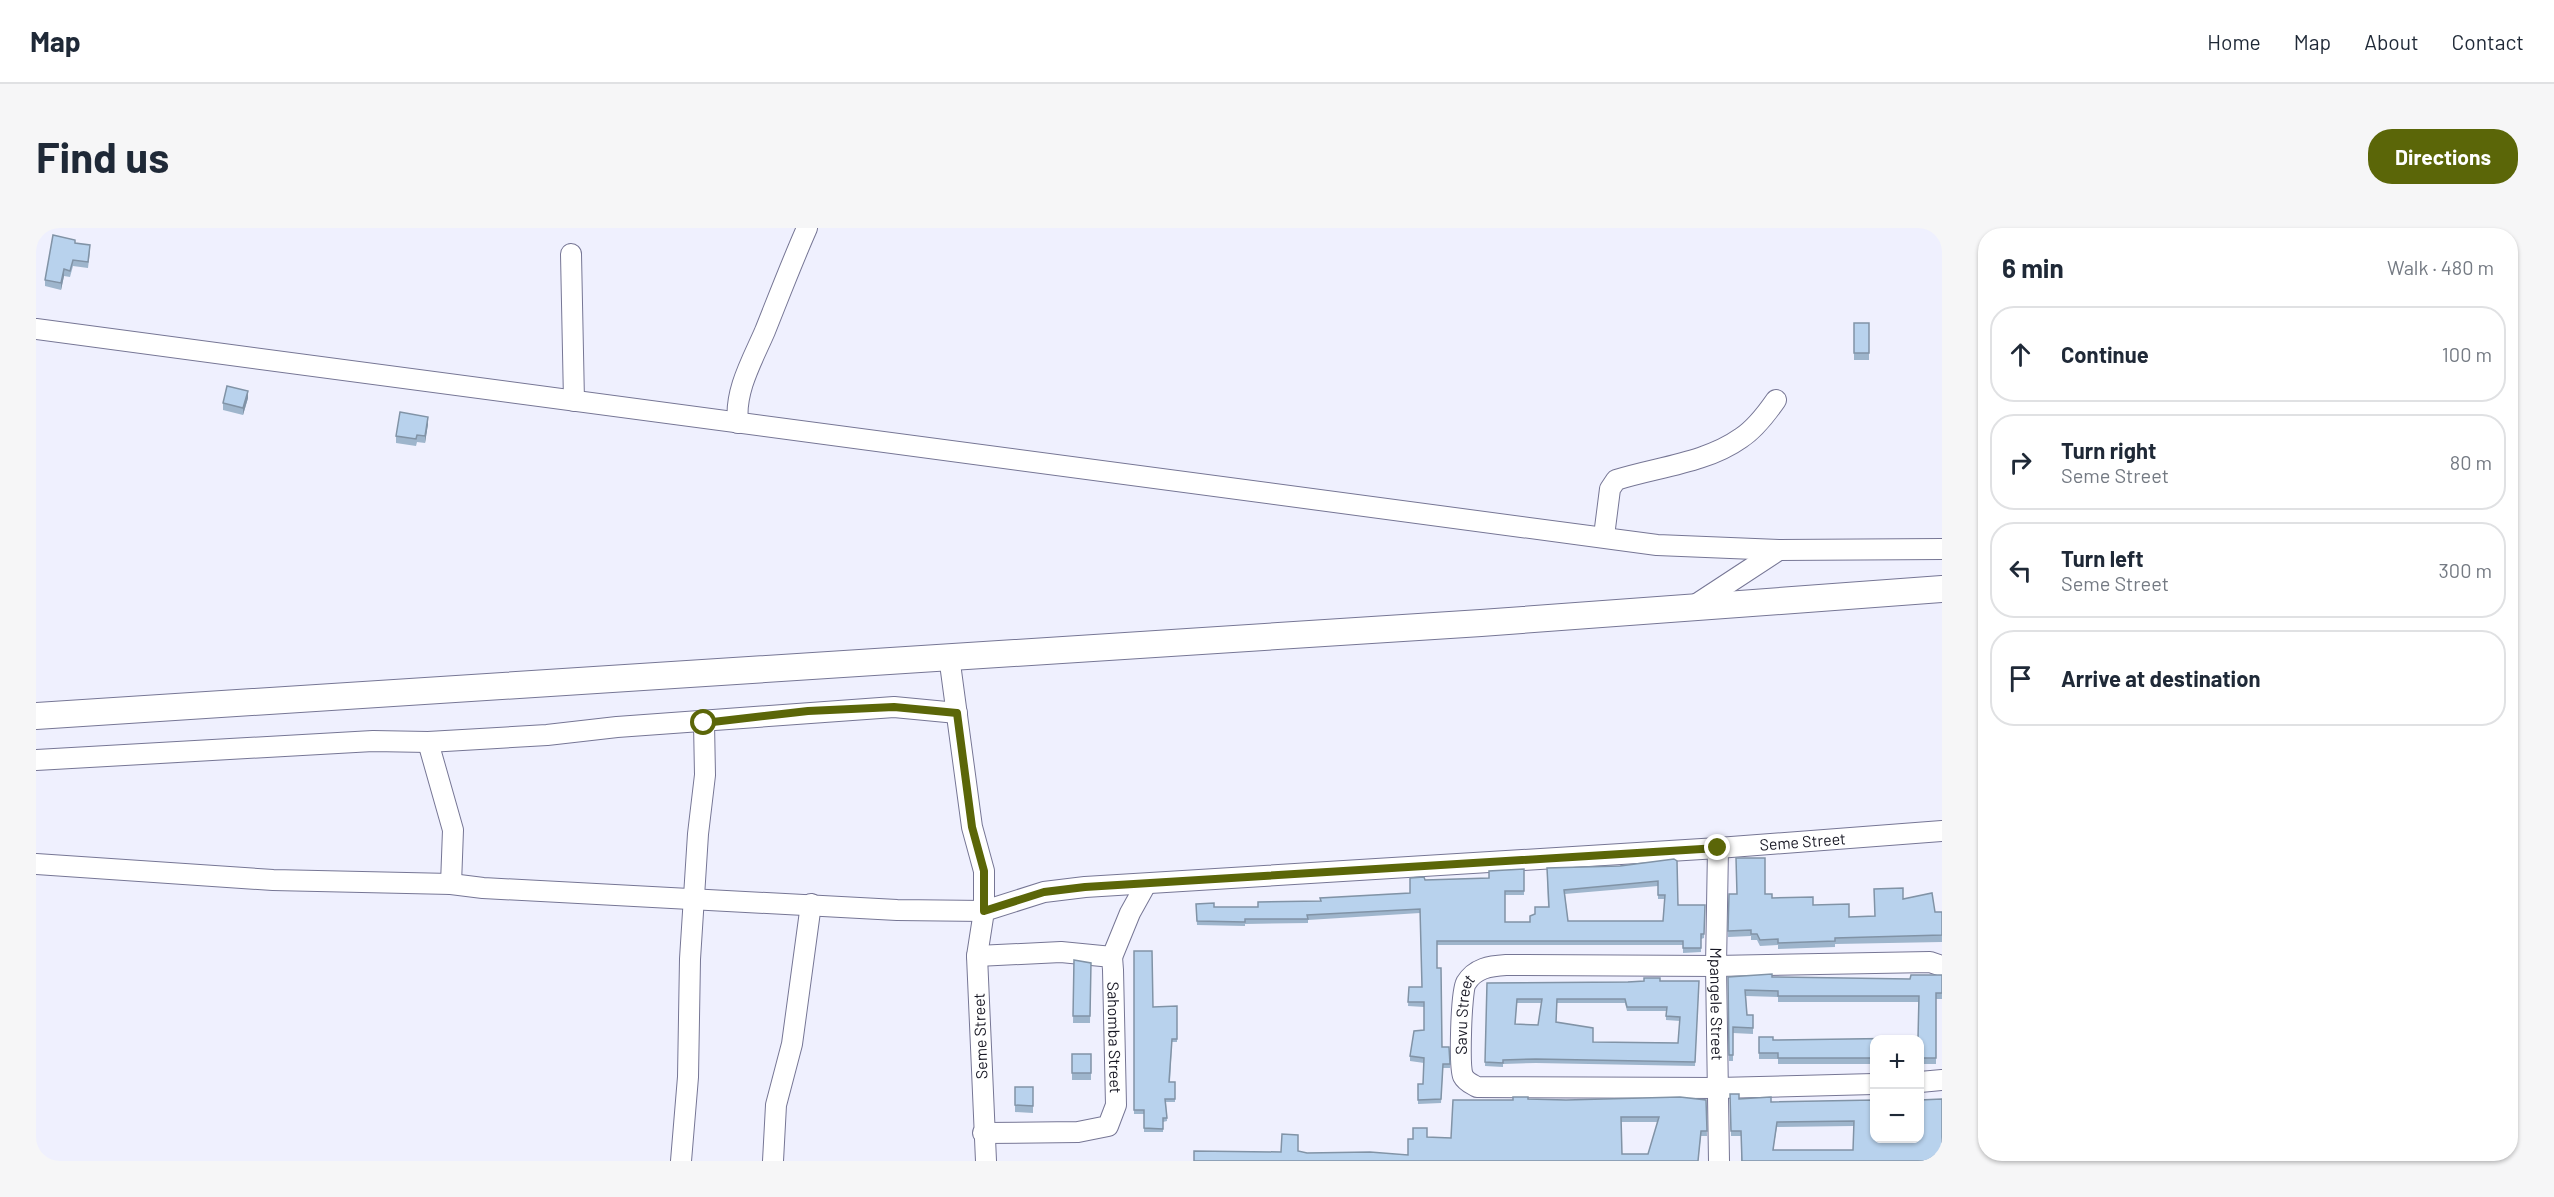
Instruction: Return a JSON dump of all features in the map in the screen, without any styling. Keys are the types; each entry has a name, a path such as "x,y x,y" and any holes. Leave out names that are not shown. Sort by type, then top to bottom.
{"main road":[{"path":"36,716 1942,589"}],"street":[{"path":"738,423 737,404 743,386 784,279 807,228"},
{"path":"571,254 574,401"},
{"path":"36,328 1314,501 1604,536 1667,546 1779,550 1942,549"},
{"path":"1604,536 1610,489 1616,480 1730,445 1749,432 1776,400"},
{"path":"1692,607 1779,550"},
{"name":"Seme Street","path":"949,656 972,827 984,871 984,911 977,956 986,1161"},
{"path":"36,760 373,741 428,742 704,723 808,711 894,707 957,713"},
{"path":"681,1161 688,1077 694,898 705,776 704,723"},
{"path":"428,742 453,830 452,884"},
{"name":"Seme Street","path":"984,911 1044,892 1942,831"},
{"name":"Mpangele Street","path":"1718,848 1716,966 1719,1161"},
{"path":"36,864 273,880 452,884 897,910 984,911"},
{"path":"977,956 1061,952 1112,957 1130,913 1145,886"},
{"path":"773,1161 776,1104 792,1044 811,904"},
{"name":"Sahomba Street","path":"983,1133 1078,1132 1102,1128 1113,1119 1116,1105 1112,957"},
{"name":"Savu Street","path":"1870,1084 1718,1088 1485,1088 1468,1082 1463,1076 1461,1060 1463,989 1476,972 1488,966 1716,966 1930,962 1942,966"},
{"path":"1924,1082 1942,1080"}],"building":[{"path":"53,235 75,240 75,243 90,245 88,262 73,260 70,271 64,269 61,283 45,280"},
{"path":"1854,323 1869,323 1869,353 1854,353"},
{"path":"227,386 248,391 243,408 223,403"},
{"path":"400,412 428,417 425,436 417,435 416,439 396,436"},
{"path":"1736,858 1765,858 1765,894 1772,894 1772,898 1813,897 1813,905 1849,904 1849,917 1875,916 1874,889 1903,888 1903,899 1932,893 1935,912 1942,912 1942,935 1835,938 1835,941 1778,943 1778,939 1760,940 1757,934 1751,934 1751,930 1728,931 1729,894 1737,894"},
{"path":"1674,859 1677,861 1678,905 1705,905 1701,948 1683,948 1683,941 1437,941 1437,968 1441,968 1442,1047 1449,1047 1450,1064 1443,1064 1441,1099 1418,1100 1418,1084 1423,1084 1424,1058 1410,1056 1414,1031 1424,1030 1424,1002 1408,1002 1409,987 1422,987 1420,909 1307,915 1308,919 1245,919 1245,922 1197,921 1196,904 1214,903 1214,907 1258,907 1258,902 1321,901 1320,898 1410,893 1410,878 1424,877 1425,880 1489,878 1489,871 1524,869 1524,891 1505,891 1505,922 1530,922 1530,916 1535,914 1535,907 1549,907 1547,868 1620,866","holes":["1658,881 1658,895 1665,895 1663,921 1568,921 1564,890"]},
{"path":"1134,951 1152,951 1153,1007 1177,1006 1177,1039 1172,1039 1169,1082 1175,1082 1175,1099 1165,1099 1167,1118 1163,1118 1163,1129 1144,1128 1144,1110 1134,1110"},
{"path":"1074,960 1091,963 1090,1016 1073,1016"},
{"path":"1772,974 1772,977 1910,979 1911,975 1942,975 1942,993 1936,993 1936,1058 1924,1058 1924,1035 1918,1035 1919,996 1778,996 1778,991 1745,990 1747,1015 1753,1015 1753,1028 1733,1027 1733,1055 1729,1055 1728,977"},
{"path":"1644,978 1660,978 1660,981 1699,981 1695,1062 1536,1059 1503,1060 1503,1063 1485,1062 1487,983 1644,981","holes":["1517,999 1542,999 1538,1025 1515,1024","1557,999 1625,999 1627,1007 1667,1007 1666,1016 1680,1017 1678,1043 1593,1042 1593,1028 1556,1022"]},
{"path":"1759,1037 1773,1037 1773,1040 1870,1039 1870,1058 1778,1058 1778,1053 1759,1053"},
{"path":"1072,1054 1091,1054 1091,1073 1072,1073"},
{"path":"1015,1087 1033,1087 1033,1106 1015,1105"},
{"path":"1730,1094 1739,1094 1739,1099 1771,1097 1771,1102 1870,1100 1870,1143 1924,1143 1924,1100 1942,1099 1942,1161 1742,1161 1741,1131 1731,1131","holes":["1854,1121 1853,1150 1773,1150 1777,1122"]},
{"path":"1513,1097 1566,1100 1680,1097 1706,1100 1707,1131 1701,1131 1698,1161 1194,1161 1194,1151 1281,1152 1282,1134 1298,1135 1298,1151 1307,1153 1370,1152 1408,1155 1408,1139 1413,1139 1413,1128 1427,1128 1427,1137 1451,1138 1453,1100 1513,1100","holes":["1621,1117 1659,1117 1648,1154 1622,1154"]}],"route":[{"path":"704,723 808,711 894,707 957,713 972,827 984,871 984,911 1044,892 1085,887 1145,886 1718,848"}]}
